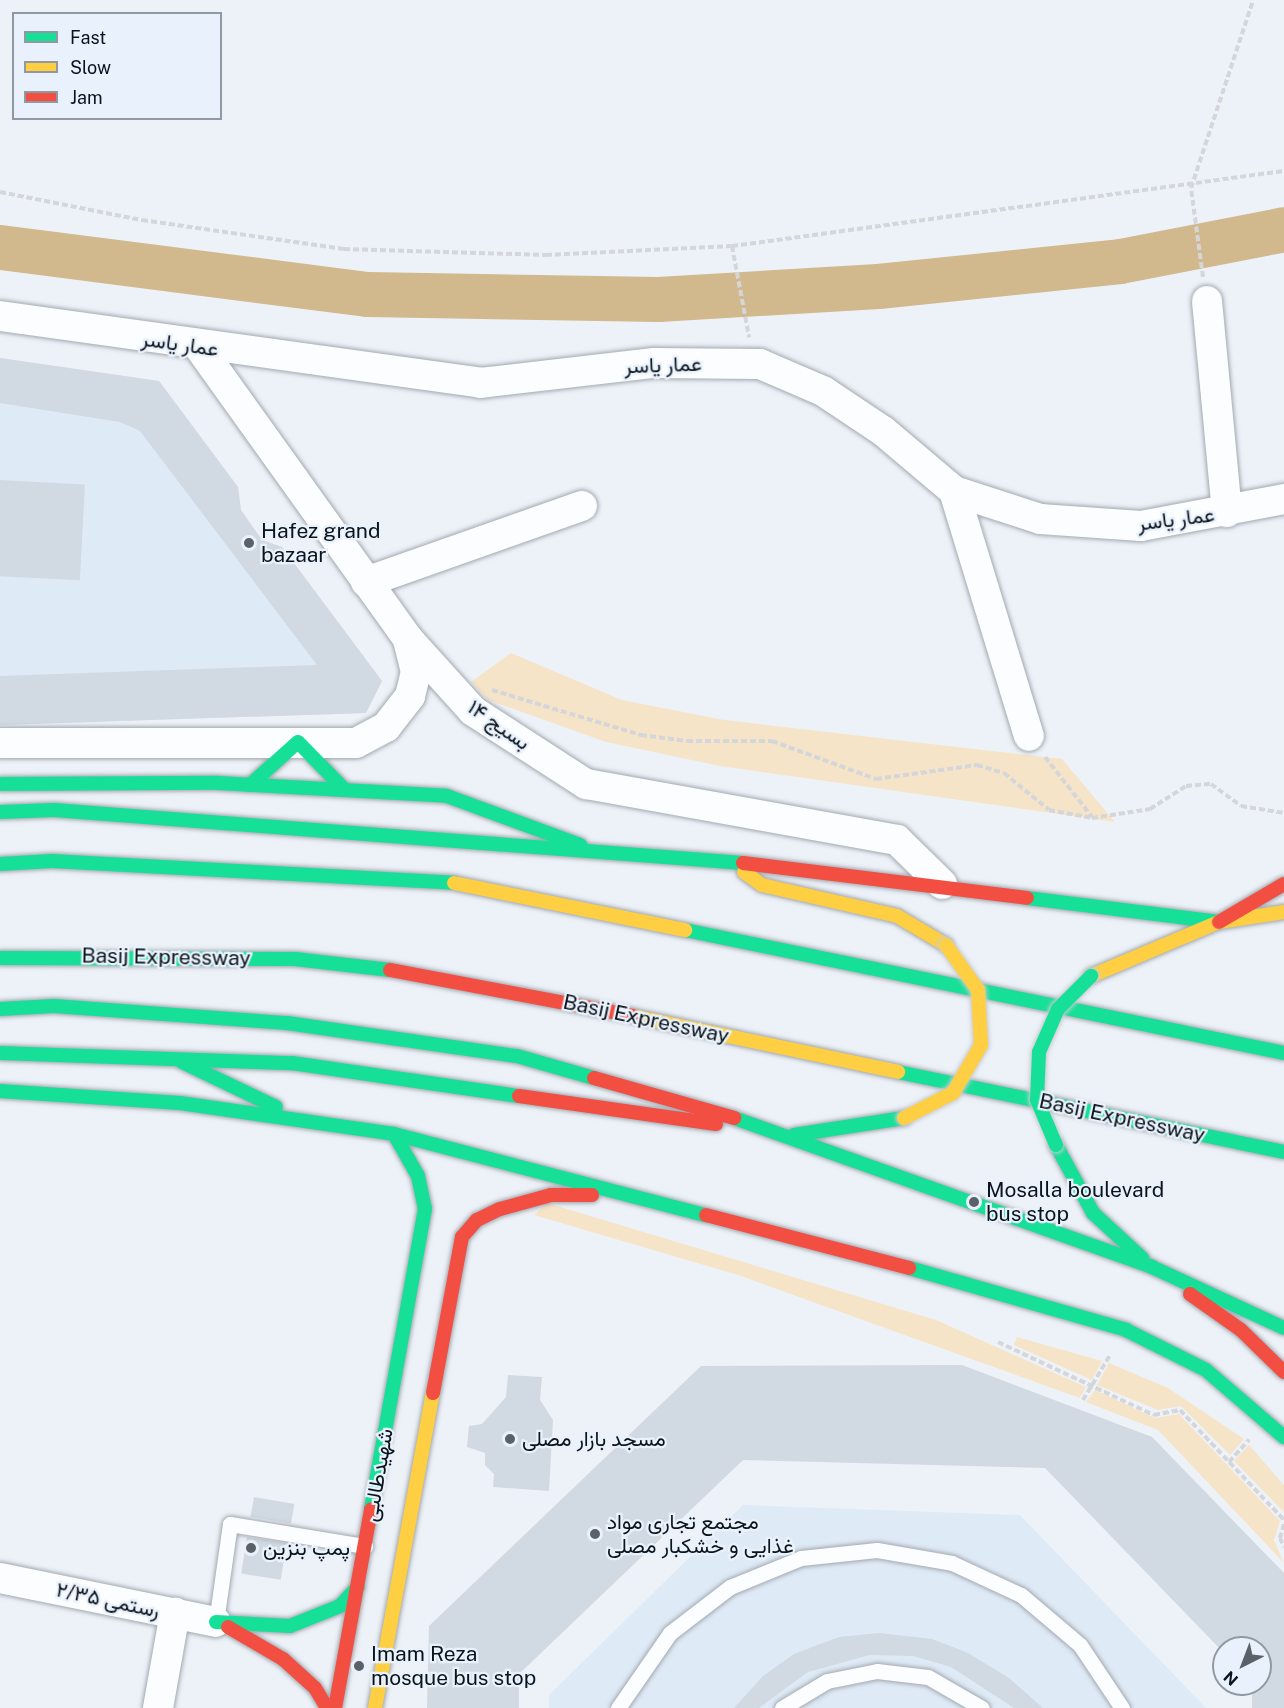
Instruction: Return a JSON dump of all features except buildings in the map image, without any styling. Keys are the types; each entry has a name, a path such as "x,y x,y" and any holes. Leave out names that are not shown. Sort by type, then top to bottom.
{"main road":[{"path":"250,785 298,742 345,790"},
{"path":"0,784 250,785 447,796 594,851"},
{"path":"0,812 54,810 729,861 942,884 1220,922 1284,912"},
{"path":"0,864 52,861 450,882 1284,1053"},
{"path":"0,1053 167,1055 292,1063 792,1135 904,1118 953,1093 981,1045 978,990 946,945 897,916 762,885 729,861"},
{"path":"1284,884 1220,922 1091,976 1058,1009 1039,1052 1037,1100 1056,1145 1093,1213 1152,1268 1241,1330 1284,1372"},
{"name":"Basij Expressway","path":"0,958 296,958 435,975 1284,1152"},
{"path":"0,1008 54,1006 287,1023 517,1056 792,1135 1152,1268 1284,1328"},
{"path":"33,1070 167,1055 304,1121"},
{"path":"0,1091 180,1103 394,1134 639,1195 1126,1330 1206,1370 1267,1417 1284,1437"},
{"name":"شهیدطالبی","path":"335,1708 421,1242 425,1209 418,1176 394,1134"},
{"path":"421,1242 444,1232 456,1254 477,1220 500,1209 551,1195 639,1195"},
{"name":"شهیدطالبی","path":"375,1708 456,1254"},
{"path":"216,1622 290,1626 340,1606 358,1587"},
{"path":"216,1622 250,1635 283,1659 315,1688 327,1708"}],"street":[{"path":"1207,301 1227,512"},
{"name":"عمار یاسر","path":"0,316 199,347 480,383 654,363 760,364 823,391 883,431 954,491 1040,519 1141,526 1227,512 1284,499"},
{"name":"بسیج ۱۴","path":"199,347 408,639 473,711 586,784 897,840 942,884"},
{"path":"954,491 1029,736"},
{"path":"366,582 582,506"},
{"path":"0,743 356,743 386,727 410,696 416,672 408,639"},
{"name":"رستمی ۲/۳۵","path":"0,1578 216,1622"},
{"path":"158,1708 175,1613"}],"lane":[{"path":"216,1622 230,1524 365,1546"},
{"path":"618,1708 670,1633 730,1587 801,1558 877,1550 952,1563 1022,1595 1080,1645 1122,1708"},
{"path":"782,1708 827,1681 877,1671 928,1677 982,1708"}],"path":[{"path":"1200,255 1191,188 1253,0"},
{"path":"0,192 142,220 344,249 546,255 732,246 1191,188 1284,171"},
{"path":"732,246 747,331"},
{"path":"473,711 494,687 641,735 687,741 772,741 876,779 977,765 1004,773 1049,810 1092,818 1150,809 1186,786 1211,784 1241,806 1284,813"},
{"path":"1029,736 1092,818"},
{"path":"1083,1400 1126,1330"},
{"path":"998,1342 1154,1415 1180,1410 1284,1522 1280,1532 1284,1547"}],"shaded area":[{"path":"0,358 159,381 238,487 241,510 262,540 282,547 382,681 366,713 0,725"},
{"path":"511,653 622,700 724,720 1062,759 1115,822 720,766 606,742 488,700 471,682"},
{"path":"547,1203 936,1320 1086,1387 1080,1398 738,1275 534,1215"},
{"path":"1017,1337 1102,1361 1092,1380 1014,1345"},
{"path":"1109,1363 1168,1388 1244,1439 1230,1455 1181,1406 1158,1410 1097,1385"},
{"path":"1095,1390 1155,1418 1179,1414 1280,1521 1274,1540 1284,1563 1158,1430 1086,1402"},
{"path":"1249,1445 1284,1485 1284,1512 1234,1461"},
{"path":"743,1505 1020,1515 1206,1708 549,1708 549,1695"}],"waterway":[{"path":"0,247 367,294 658,299 878,286 1120,261 1284,229"}],"traffic: fast":[{"path":"250,785 298,742 345,790"},
{"path":"0,784 218,783 447,796 580,845"},
{"path":"0,812 54,810 743,863"},
{"path":"0,864 52,861 454,883"},
{"path":"1027,898 1219,922"},
{"path":"685,930 1284,1053"},
{"path":"0,958 295,959 390,970"},
{"path":"1056,1145 1037,1100 1039,1052 1058,1009 1091,976"},
{"path":"0,1009 54,1006 287,1023 517,1056 594,1078"},
{"path":"0,1053 292,1063 519,1096"},
{"path":"182,1062 276,1107"},
{"path":"898,1072 1284,1152"},
{"path":"0,1091 180,1103 394,1134 706,1215"},
{"path":"734,1118 1152,1267 1284,1328"},
{"path":"794,1135 904,1118"},
{"path":"371,1509 425,1209 418,1176 394,1134"},
{"path":"1056,1145 1093,1213 1142,1258"},
{"path":"909,1268 1126,1330 1206,1370 1284,1437"},
{"path":"216,1622 290,1626 340,1606 358,1587"}],"traffic: slow":[{"path":"744,872 762,885 897,916 946,945"},
{"path":"454,883 685,930"},
{"path":"1091,976 1219,922 1284,912"},
{"path":"904,1118 953,1093 981,1045 978,990 946,945"},
{"path":"633,1016 898,1072"},
{"path":"375,1708 433,1393"}],"traffic: jam":[{"path":"743,863 1027,898"},
{"path":"1219,922 1284,884"},
{"path":"390,970 633,1016"},
{"path":"594,1078 734,1118"},
{"path":"519,1096 716,1124"},
{"path":"433,1393 462,1237 477,1220 500,1209 551,1195 592,1195"},
{"path":"706,1215 909,1268"},
{"path":"1190,1294 1241,1330 1284,1372"},
{"path":"335,1708 371,1509"},
{"path":"228,1627 283,1659 315,1688 327,1708"}],"place":[{"name":"Hafez grand bazaar","path":"249,543"},
{"name":"Mosalla boulevard bus stop","path":"974,1202"},
{"name":"مسجد بازار مصلی","path":"510,1439"},
{"name":"مجتمع تجاری مواد غذایی و خشکبار مصلی","path":"595,1534"},
{"name":"پمپ بنزین","path":"251,1548"},
{"name":"Imam Reza mosque bus stop","path":"359,1666"}]}
